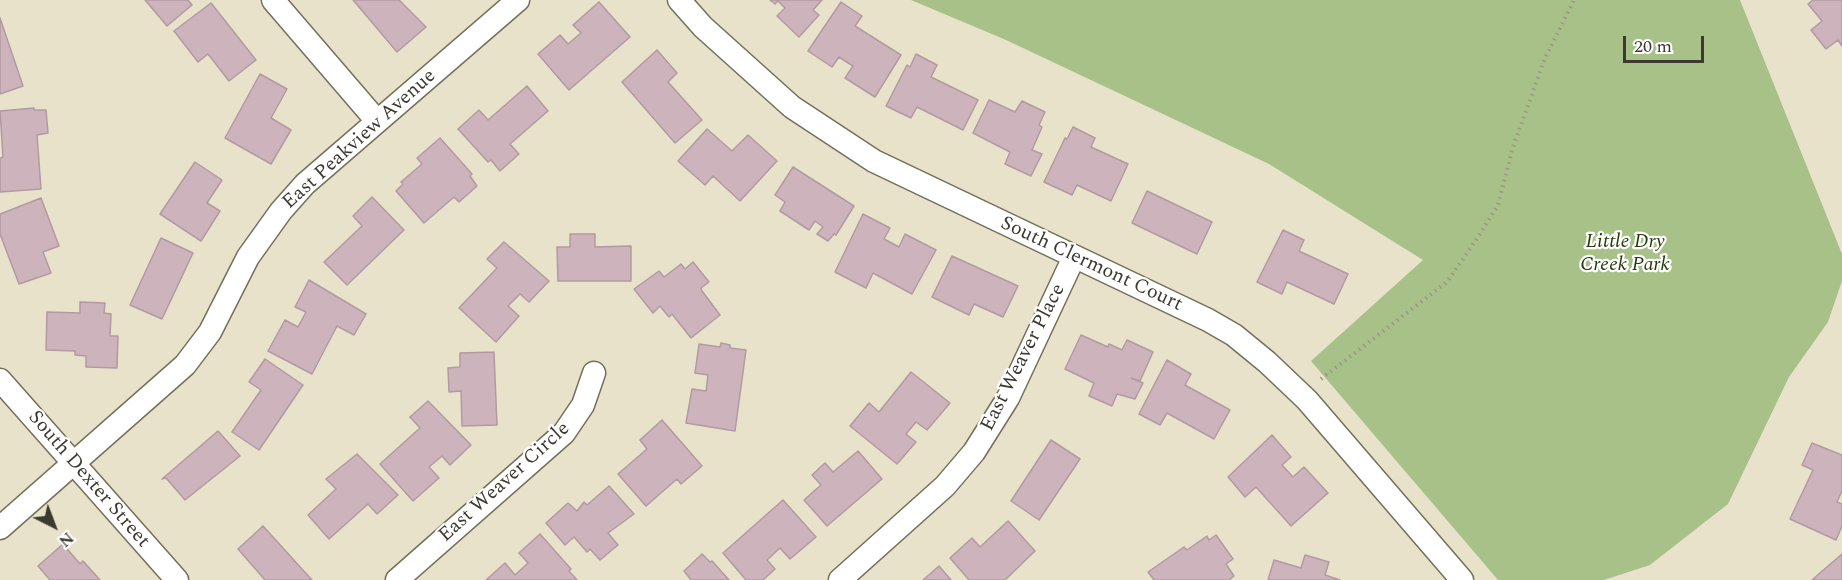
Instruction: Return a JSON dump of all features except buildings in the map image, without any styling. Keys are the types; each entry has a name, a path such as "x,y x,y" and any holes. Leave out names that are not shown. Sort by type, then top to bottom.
{"street":[{"path":"273,0 377,121"},
{"name":"East Peakview Avenue","path":"0,528 184,365 210,332 248,257 281,211 305,184 518,0"},
{"name":"South Clermont Court","path":"679,0 703,27 792,107 874,161 1208,320 1234,335 1267,362 1301,395 1462,580"},
{"name":"East Weaver Place","path":"840,580 945,486 974,452 1008,398 1074,257"},
{"name":"East Weaver Circle","path":"397,580 564,433 583,405 594,373"},
{"name":"South Dexter Street","path":"0,380 177,580"}],"path":[{"path":"1301,395 1447,282 1498,204 1513,147 1545,58 1574,0"}],"green space":[{"name":"Little Dry Creek Park","path":"911,0 1740,0 1842,254 1842,281 1828,322 1789,377 1728,504 1650,565 1604,580 1498,580 1311,361 1423,260 1269,164 1006,40"}]}
